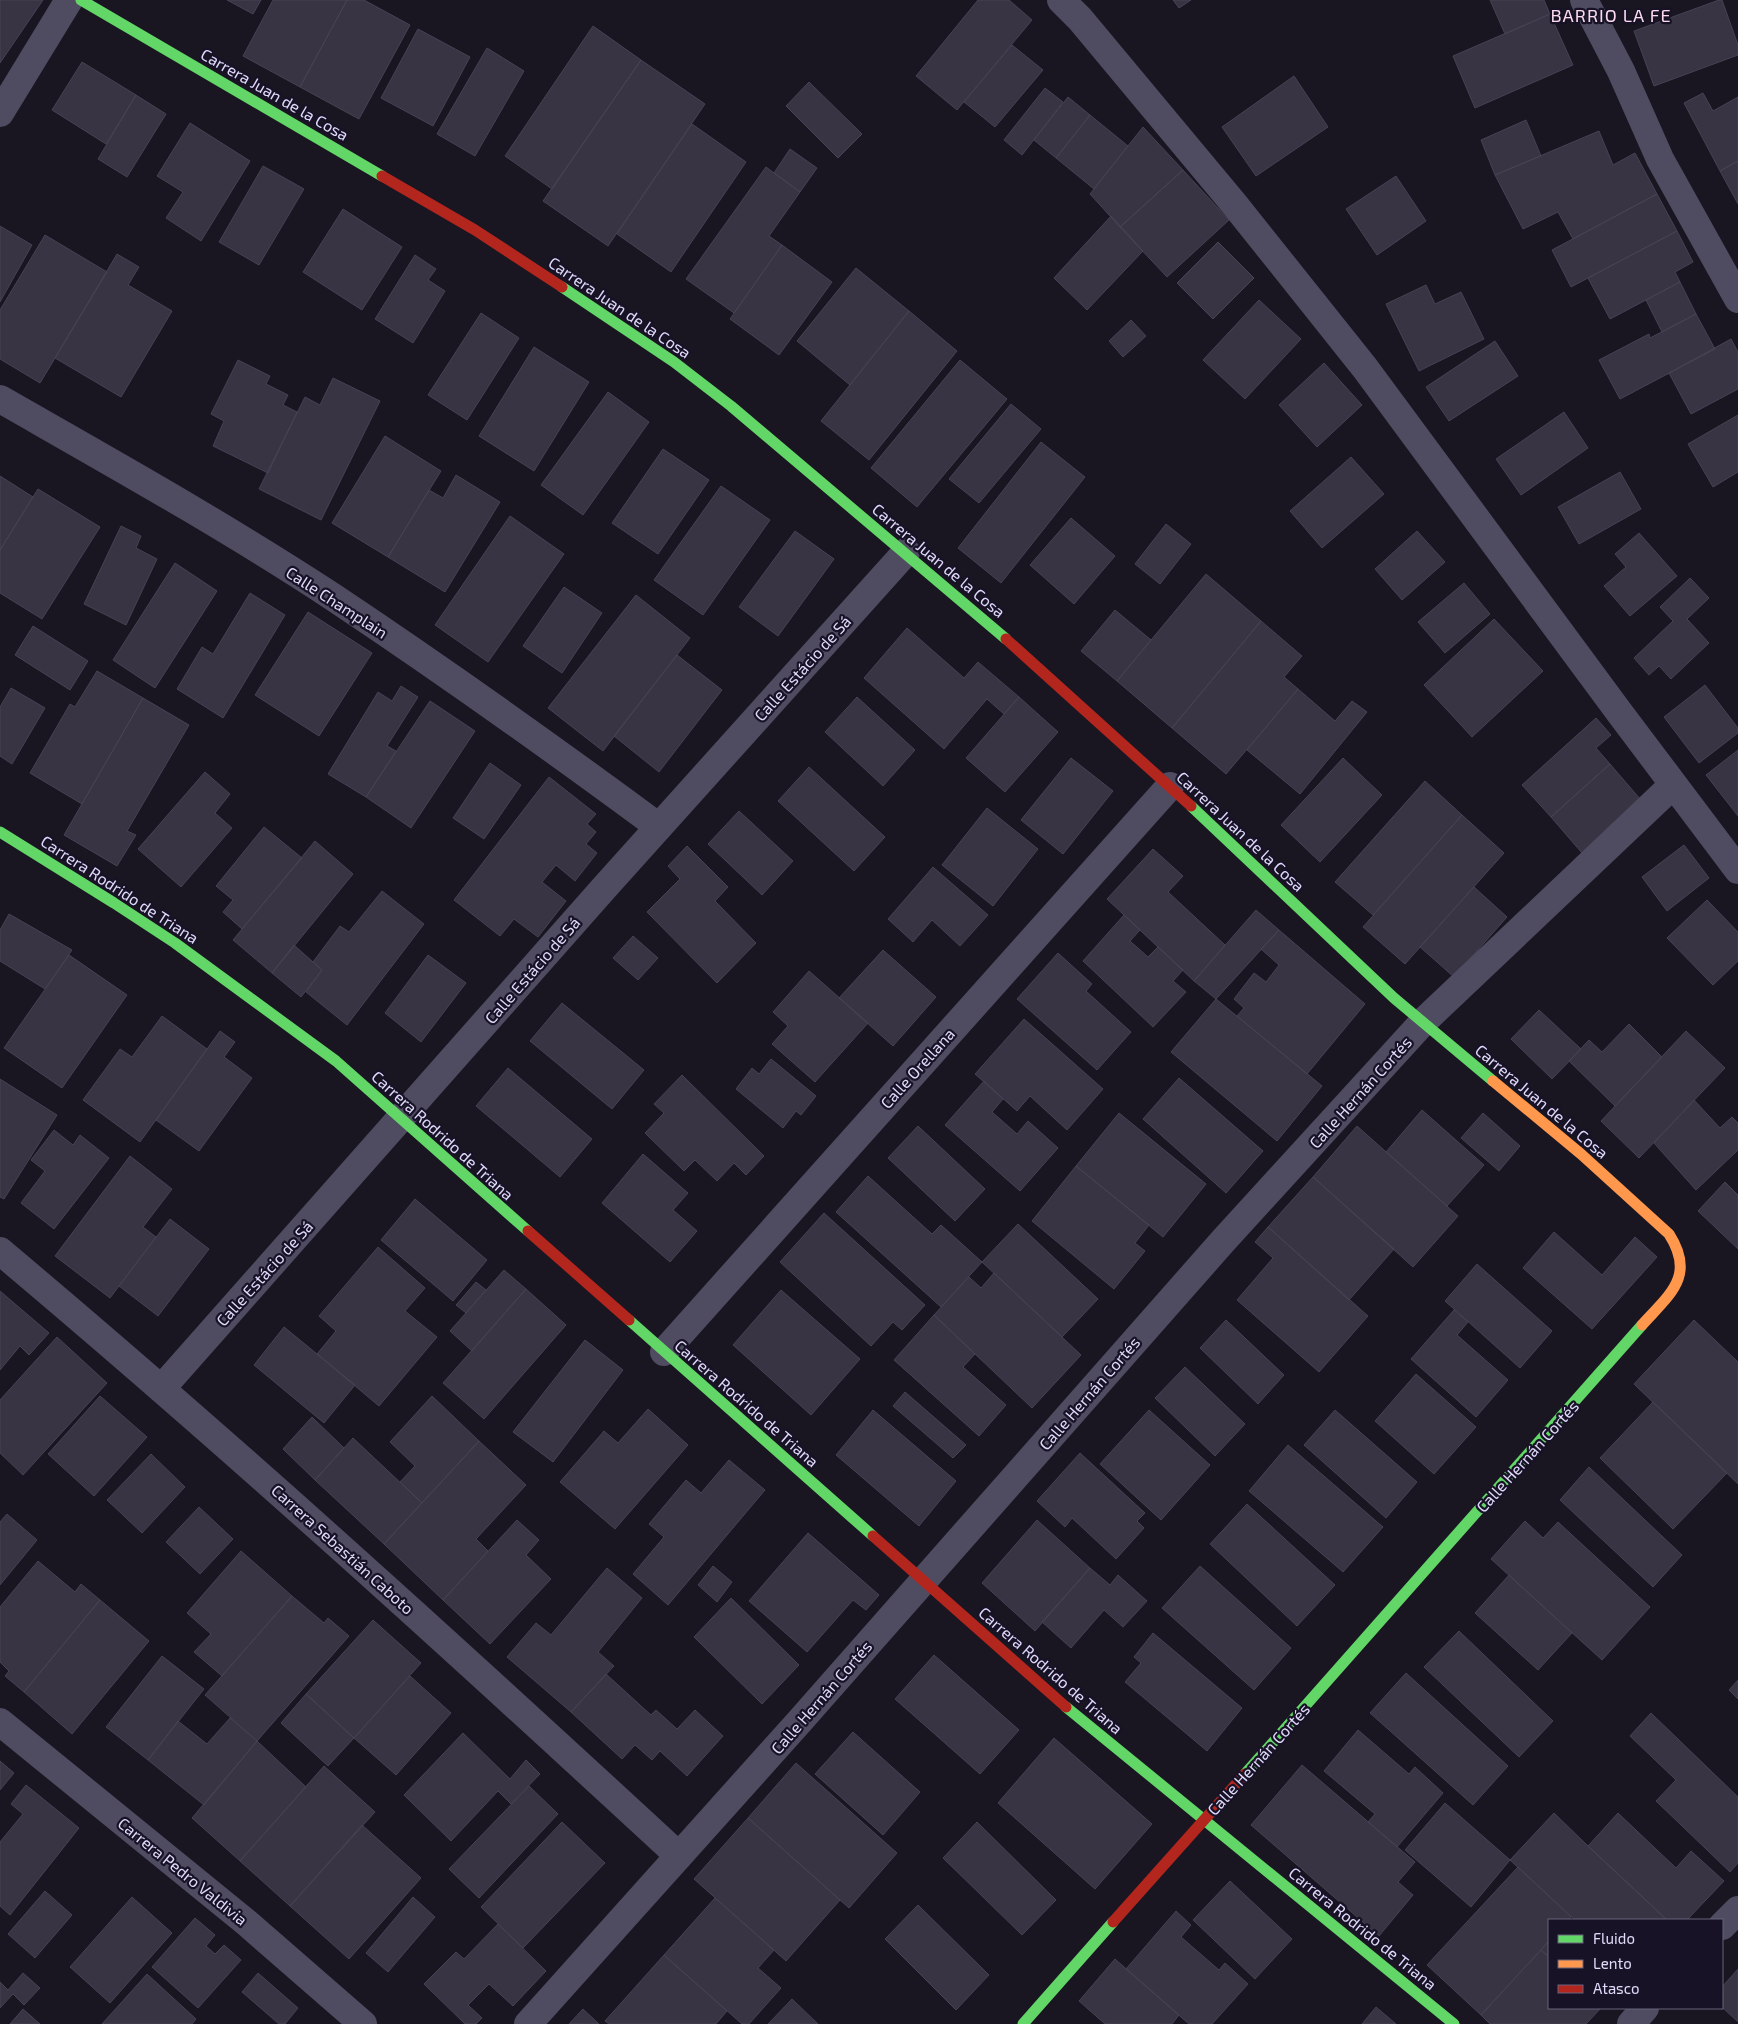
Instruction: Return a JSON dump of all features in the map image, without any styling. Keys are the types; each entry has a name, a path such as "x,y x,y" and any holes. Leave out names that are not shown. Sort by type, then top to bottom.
{"street":[{"path":"0,113 69,0"},
{"name":"Carrera Juan de la Cosa","path":"81,0 475,230 606,315 688,373 991,624 1170,786 1394,998 1581,1154 1669,1234 1677,1245 1680,1263"},
{"path":"1061,0 1080,18 1235,205 1365,368 1738,870"},
{"path":"1584,0 1621,71 1660,159 1738,300"},
{"name":"Calle Champlain","path":"0,399 151,486 332,597 472,691 659,827"},
{"name":"Calle Estácio de Sá","path":"161,1389 659,827 906,552"},
{"name":"Calle Hernán Cortés","path":"528,2024 1223,1241 1423,1022 1673,785"},
{"name":"Calle Orellana","path":"664,1352 1170,786"},
{"name":"Carrera Rodrido de Triana","path":"0,832 153,927 336,1061 1066,1707 1454,2024"},
{"name":"Carrera Sebastián Caboto","path":"0,1251 161,1389 452,1646 679,1856"},
{"name":"Calle Hernán Cortés","path":"1023,2024 1663,1302 1677,1285 1680,1275 1680,1263"},
{"name":"Carrera Pedro Valdivia","path":"0,1722 247,1923 363,2024"},
{"path":"1723,1925 1738,1910"},
{"path":"1631,2024 1644,2009"}],"building":[{"path":"0,0 43,0 0,63"},
{"path":"227,0 261,0 253,14"},
{"path":"273,0 347,0 300,87 243,56"},
{"path":"347,0 364,0 410,25 359,119 300,87"},
{"path":"978,0 1009,0 1032,20 957,110 916,76"},
{"path":"1173,0 1191,0 1179,8"},
{"path":"1490,0 1544,0 1550,14 1505,34"},
{"path":"1722,0 1738,45 1738,55 1654,86 1634,31"},
{"path":"1550,14 1573,65 1475,108 1453,56"},
{"path":"593,26 641,60 552,189 505,156"},
{"path":"418,29 470,57 433,126 381,98"},
{"path":"1012,45 1043,70 995,127 964,102"},
{"path":"487,48 524,71 475,156 437,134"},
{"path":"641,60 705,104 608,246 543,201"},
{"path":"82,62 136,95 106,144 52,110"},
{"path":"1294,76 1328,127 1256,176 1222,127"},
{"path":"809,82 862,134 838,158 786,106"},
{"path":"1045,88 1063,102 1022,155 1004,140"},
{"path":"1703,93 1713,111 1738,97 1738,161 1720,171 1684,103"},
{"path":"136,95 166,114 127,177 98,159"},
{"path":"1068,97 1090,115 1056,158 1034,140"},
{"path":"1090,115 1128,146 1094,189 1056,158"},
{"path":"1526,120 1541,156 1495,175 1481,140"},
{"path":"190,123 250,161 201,241 166,218 183,192 157,176"},
{"path":"692,124 746,162 671,272 617,234"},
{"path":"1143,127 1183,170 1120,227 1090,194"},
{"path":"1599,131 1613,165 1635,153 1657,194 1573,239 1558,212 1523,229 1495,175"},
{"path":"790,149 817,168 800,192 774,173"},
{"path":"1738,161 1738,204 1720,171"},
{"path":"263,166 304,189 259,265 219,242"},
{"path":"766,167 800,192 769,236 782,245 734,313 686,279"},
{"path":"1183,170 1229,220 1167,277 1120,227"},
{"path":"1396,176 1426,221 1377,255 1346,209"},
{"path":"1657,194 1677,231 1571,287 1552,250"},
{"path":"343,209 402,247 362,310 303,272"},
{"path":"1111,216 1143,251 1087,310 1054,278"},
{"path":"0,226 32,245 0,302"},
{"path":"1677,231 1693,262 1675,272 1680,282 1610,319 1588,278"},
{"path":"45,235 107,272 40,383 0,359 0,310"},
{"path":"1218,242 1254,278 1213,319 1177,283"},
{"path":"782,245 832,282 779,355 730,319"},
{"path":"117,254 139,267 128,285 172,311 121,397 55,358"},
{"path":"415,255 436,269 428,280 445,291 413,343 375,319"},
{"path":"856,268 909,311 850,385 797,341"},
{"path":"1680,282 1696,314 1662,332 1646,300"},
{"path":"1426,285 1435,304 1461,292 1484,339 1419,371 1386,304"},
{"path":"1259,300 1301,339 1245,399 1203,360"},
{"path":"909,311 957,351 869,460 821,421"},
{"path":"481,313 519,338 467,420 428,395"},
{"path":"1696,314 1715,349 1620,399 1599,360 1649,334 1650,338"},
{"path":"1131,320 1146,336 1123,357 1109,341"},
{"path":"1731,339 1738,352 1738,389 1691,414 1669,373"},
{"path":"1495,341 1518,376 1449,421 1426,387"},
{"path":"534,347 589,382 534,471 479,436"},
{"path":"238,360 270,376 266,384 288,395 283,405 297,412 268,473 213,446 224,421 211,414"},
{"path":"960,360 1007,399 917,507 871,468"},
{"path":"1324,363 1362,405 1317,447 1279,405"},
{"path":"333,378 380,401 321,520 259,489 305,397 320,405"},
{"path":"608,392 649,422 583,515 541,485"},
{"path":"1011,404 1041,429 979,503 949,479"},
{"path":"1564,412 1588,448 1521,495 1496,459"},
{"path":"1738,415 1738,472 1713,487 1688,444"},
{"path":"385,436 441,471 388,557 332,523"},
{"path":"1041,442 1085,477 1001,583 958,548"},
{"path":"663,449 709,480 658,554 612,523"},
{"path":"1351,457 1384,494 1322,548 1290,511"},
{"path":"1620,472 1641,509 1579,544 1558,507"},
{"path":"456,475 500,502 445,592 388,557 429,490 443,498"},
{"path":"0,476 33,497 0,550"},
{"path":"721,486 770,520 703,615 654,580"},
{"path":"38,489 100,527 42,619 0,593 0,550"},
{"path":"510,516 564,554 488,662 435,625"},
{"path":"1071,518 1115,556 1074,604 1030,565"},
{"path":"1166,524 1191,544 1160,584 1135,564"},
{"path":"121,526 141,536 136,548 157,559 126,625 84,604"},
{"path":"795,531 834,559 778,636 739,607"},
{"path":"1417,531 1445,562 1402,600 1375,569"},
{"path":"1639,533 1677,576 1630,616 1604,586 1626,567 1615,554"},
{"path":"175,563 217,591 155,688 113,660"},
{"path":"1206,574 1261,621 1172,728 1117,681"},
{"path":"1690,578 1709,598 1687,619 1709,643 1671,679 1659,666 1649,675 1634,658 1673,621 1660,607"},
{"path":"1464,583 1490,614 1445,653 1418,622"},
{"path":"564,587 602,613 562,673 523,646"},
{"path":"250,593 285,615 223,718 177,689 202,647 213,654"},
{"path":"636,595 690,638 603,751 548,708"},
{"path":"1115,610 1151,640 1117,681 1081,651"},
{"path":"308,612 372,653 319,736 255,695"},
{"path":"1494,619 1543,671 1472,737 1424,685"},
{"path":"1261,621 1302,656 1284,677 1298,689 1226,774 1172,728"},
{"path":"33,626 88,661 70,690 15,655"},
{"path":"907,628 964,678 978,662 1019,697 1004,714 987,699 944,749 864,678"},
{"path":"677,655 722,690 659,772 614,736"},
{"path":"97,671 143,698 82,804 30,773 70,704 75,707"},
{"path":"1705,685 1738,728 1738,733 1699,763 1664,717"},
{"path":"401,686 418,697 387,746 396,751 366,797 328,774 378,692 392,701"},
{"path":"11,688 45,708 12,764 0,756 0,707"},
{"path":"1298,689 1335,721 1352,701 1367,712 1300,794 1247,750"},
{"path":"857,697 915,750 883,786 825,732"},
{"path":"1019,697 1058,732 1005,792 966,758"},
{"path":"143,698 189,725 127,831 136,835 117,866 64,835"},
{"path":"430,701 475,731 411,828 366,797"},
{"path":"1596,718 1611,735 1596,748 1610,764 1551,817 1522,785"},
{"path":"1738,750 1738,816 1706,775"},
{"path":"1071,758 1113,791 1063,854 1021,820"},
{"path":"1343,758 1382,795 1320,862 1281,825"},
{"path":"490,763 521,785 484,839 453,818"},
{"path":"1610,764 1641,800 1582,853 1551,817"},
{"path":"809,767 885,837 854,871 778,801"},
{"path":"205,772 230,794 215,813 232,828 181,887 138,849"},
{"path":"549,777 596,814 587,824 596,832 586,844 597,853 575,881 556,865 542,882 566,901 538,937 514,919 500,936 454,900"},
{"path":"1425,781 1462,815 1373,915 1335,882"},
{"path":"987,808 1038,849 993,906 942,865"},
{"path":"739,811 793,861 762,895 708,844"},
{"path":"1462,815 1504,853 1405,964 1363,927"},
{"path":"264,827 302,858 242,929 223,912 233,900 216,886"},
{"path":"315,841 353,874 272,973 233,940"},
{"path":"1684,845 1709,878 1667,911 1642,877"},
{"path":"687,846 728,887 715,901 756,943 717,983 647,912 680,879 668,866"},
{"path":"1153,849 1183,876 1168,892 1225,945 1194,981 1107,899"},
{"path":"933,867 988,915 960,946 932,920 913,942 888,919"},
{"path":"1474,887 1507,917 1454,977 1420,947"},
{"path":"382,891 424,924 347,1025 306,992 322,970 313,962 340,926 349,932"},
{"path":"1707,900 1738,932 1738,961 1713,985 1667,938"},
{"path":"1256,910 1279,930 1216,999 1194,981"},
{"path":"9,914 72,950 45,989 0,961 0,930"},
{"path":"1124,915 1140,930 1130,941 1148,957 1158,947 1183,970 1173,981 1186,992 1153,1027 1083,961"},
{"path":"1279,930 1365,1004 1307,1074 1237,1016 1244,1008 1234,999 1254,973 1266,982 1279,965 1261,949"},
{"path":"633,936 658,958 638,980 613,958"},
{"path":"294,945 322,970 301,997 272,973"},
{"path":"883,950 936,997 893,1046 839,998"},
{"path":"1058,953 1092,984 1086,991 1131,1032 1097,1070 1017,999"},
{"path":"69,955 127,995 62,1088 4,1048"},
{"path":"428,955 466,983 421,1042 385,1013"},
{"path":"809,971 868,1023 815,1082 772,1044 788,1026 773,1012"},
{"path":"1216,999 1322,1086 1277,1141 1171,1052"},
{"path":"562,1003 644,1070 612,1109 530,1041"},
{"path":"1539,1010 1581,1049 1552,1079 1511,1039"},
{"path":"162,1016 207,1049 140,1142 83,1100 120,1049 132,1057"},
{"path":"1024,1019 1103,1089 1067,1130 1030,1096 1017,1111 975,1074"},
{"path":"1629,1024 1662,1057 1615,1106 1569,1061 1589,1040 1602,1052"},
{"path":"220,1031 235,1042 224,1057 252,1078 199,1151 156,1120"},
{"path":"1686,1031 1725,1068 1639,1158 1601,1121"},
{"path":"771,1059 816,1096 801,1115 796,1111 783,1128 736,1089 752,1068 759,1074"},
{"path":"508,1068 592,1139 560,1177 476,1106"},
{"path":"682,1075 764,1156 746,1175 734,1163 717,1181 695,1160 684,1171 645,1133 664,1113 654,1104"},
{"path":"1179,1078 1263,1151 1226,1193 1143,1119"},
{"path":"0,1079 57,1115 4,1199 0,1197"},
{"path":"984,1081 1003,1099 992,1112 1017,1134 1028,1121 1058,1148 1020,1191 945,1125"},
{"path":"1694,1100 1720,1128 1732,1117 1738,1123 1738,1150 1696,1190 1654,1143"},
{"path":"1422,1110 1484,1165 1447,1206 1386,1152"},
{"path":"1119,1113 1206,1184 1163,1237 1076,1166"},
{"path":"1483,1113 1520,1146 1499,1171 1461,1138"},
{"path":"918,1126 985,1189 955,1221 888,1158"},
{"path":"1357,1126 1458,1216 1413,1267 1313,1177"},
{"path":"54,1130 73,1145 80,1135 109,1158 54,1229 21,1203 45,1171 31,1160"},
{"path":"643,1154 688,1193 673,1210 697,1231 670,1262 602,1203"},
{"path":"130,1156 172,1189 143,1227 156,1237 110,1298 55,1256"},
{"path":"1076,1166 1149,1225 1135,1243 1145,1251 1114,1289 1032,1221"},
{"path":"868,1176 932,1234 941,1225 982,1262 941,1307 836,1212"},
{"path":"1313,1177 1394,1249 1349,1300 1268,1227"},
{"path":"1725,1182 1738,1195 1738,1249 1698,1211"},
{"path":"415,1199 487,1260 453,1301 381,1240"},
{"path":"824,1213 925,1305 902,1330 893,1322 871,1346 780,1262"},
{"path":"170,1219 209,1249 158,1316 119,1286"},
{"path":"1018,1224 1098,1299 1062,1337 982,1262"},
{"path":"1268,1227 1368,1316 1319,1372 1237,1300 1273,1258 1255,1242"},
{"path":"1554,1232 1602,1275 1635,1237 1657,1257 1592,1329 1523,1268"},
{"path":"378,1247 425,1288 405,1311 437,1337 379,1406 317,1354 336,1331 319,1316"},
{"path":"1477,1264 1552,1331 1520,1368 1445,1301"},
{"path":"504,1270 526,1289 472,1351 450,1331"},
{"path":"994,1273 1081,1355 1032,1408 934,1315 969,1277 981,1288"},
{"path":"476,1282 486,1290 466,1313 456,1305"},
{"path":"526,1289 566,1325 484,1419 443,1383"},
{"path":"781,1290 860,1359 811,1415 733,1345"},
{"path":"0,1291 49,1333 29,1355 20,1346 0,1370"},
{"path":"1454,1310 1468,1322 1457,1335 1508,1380 1476,1417 1411,1359"},
{"path":"934,1315 975,1354 963,1367 1006,1405 979,1436 894,1360"},
{"path":"1226,1320 1284,1375 1258,1404 1200,1348"},
{"path":"1694,1320 1738,1362 1738,1484 1634,1384"},
{"path":"284,1327 355,1385 324,1423 254,1365"},
{"path":"57,1337 107,1383 23,1475 0,1453 0,1400"},
{"path":"585,1340 623,1370 553,1462 513,1432"},
{"path":"1185,1367 1245,1424 1215,1456 1155,1398"},
{"path":"1416,1374 1476,1427 1434,1474 1375,1421"},
{"path":"905,1392 966,1445 953,1458 893,1406"},
{"path":"100,1396 147,1437 94,1496 48,1454"},
{"path":"432,1396 479,1441 422,1503 400,1482 415,1466 390,1442"},
{"path":"1653,1402 1727,1473 1673,1529 1600,1458"},
{"path":"648,1409 688,1445 615,1529 560,1482 604,1431 618,1443"},
{"path":"873,1410 956,1481 919,1526 836,1455"},
{"path":"1149,1410 1210,1465 1161,1520 1100,1464"},
{"path":"1335,1410 1417,1482 1386,1518 1304,1445"},
{"path":"312,1417 344,1448 315,1480 283,1449"},
{"path":"353,1438 422,1503 384,1544 315,1480"},
{"path":"479,1441 526,1485 476,1539 488,1551 443,1600 384,1544"},
{"path":"1288,1445 1383,1527 1343,1572 1249,1491"},
{"path":"1080,1453 1145,1513 1137,1521 1144,1528 1116,1559 1072,1518 1065,1527 1037,1501"},
{"path":"151,1454 185,1487 142,1533 107,1500"},
{"path":"729,1460 765,1490 668,1605 633,1574 664,1537 649,1524 686,1480 701,1493"},
{"path":"1589,1467 1682,1555 1653,1587 1560,1500"},
{"path":"1247,1504 1335,1585 1297,1626 1210,1544"},
{"path":"199,1507 233,1539 200,1574 166,1542"},
{"path":"7,1514 37,1540 0,1585 0,1522"},
{"path":"517,1520 539,1540 526,1555 551,1579 490,1644 443,1600"},
{"path":"1037,1520 1090,1568 1035,1631 982,1583"},
{"path":"1525,1521 1543,1538 1558,1522 1650,1607 1602,1660 1491,1559"},
{"path":"808,1533 879,1595 866,1610 853,1600 807,1652 749,1601"},
{"path":"241,1551 292,1596 222,1676 194,1652 211,1634 187,1613"},
{"path":"38,1561 75,1592 81,1584 100,1600 24,1692 5,1676 9,1671 0,1662 0,1607"},
{"path":"713,1566 732,1582 717,1602 698,1585"},
{"path":"1200,1566 1291,1648 1254,1690 1162,1608"},
{"path":"607,1568 642,1598 598,1652 614,1666 571,1712 507,1657 536,1623 551,1635"},
{"path":"1090,1568 1110,1585 1118,1575 1147,1601 1123,1627 1104,1610 1071,1648 1042,1622"},
{"path":"1509,1575 1572,1633 1538,1670 1475,1613"},
{"path":"292,1596 324,1623 328,1618 349,1636 257,1741 205,1695"},
{"path":"731,1598 799,1665 762,1704 694,1637"},
{"path":"100,1600 149,1641 72,1734 24,1692"},
{"path":"373,1620 421,1663 354,1738 306,1694"},
{"path":"1459,1631 1553,1721 1519,1757 1424,1667"},
{"path":"1153,1633 1242,1708 1207,1751 1125,1682 1141,1663 1134,1657"},
{"path":"934,1655 1019,1730 980,1774 895,1699"},
{"path":"162,1656 204,1689 148,1760 106,1727"},
{"path":"1406,1673 1508,1766 1473,1805 1370,1713"},
{"path":"606,1674 651,1715 656,1710 677,1729 695,1710 723,1736 687,1776 660,1751 652,1760 635,1745 622,1759 571,1712"},
{"path":"410,1676 451,1713 396,1775 354,1738"},
{"path":"1738,1680 1738,1699 1729,1690"},
{"path":"306,1694 354,1738 328,1766 281,1723"},
{"path":"1651,1713 1738,1797 1738,1863 1730,1872 1656,1801 1676,1780 1630,1736"},
{"path":"230,1718 257,1741 204,1805 148,1760 178,1721 207,1744"},
{"path":"1358,1730 1409,1774 1415,1767 1443,1793 1397,1847 1368,1822 1375,1814 1324,1771"},
{"path":"853,1732 920,1792 883,1835 815,1774"},
{"path":"463,1733 510,1779 526,1760 540,1774 511,1804 498,1791 451,1841 404,1795"},
{"path":"1054,1738 1152,1824 1095,1889 998,1803"},
{"path":"257,1741 306,1787 240,1861 192,1818"},
{"path":"0,1761 14,1773 0,1790"},
{"path":"796,1763 897,1853 849,1908 748,1818"},
{"path":"1302,1765 1415,1862 1398,1882 1413,1895 1379,1936 1251,1825"},
{"path":"324,1766 375,1812 290,1906 240,1861"},
{"path":"26,1785 79,1828 10,1915 0,1906 0,1842 23,1814 11,1804"},
{"path":"529,1786 558,1814 479,1898 449,1869"},
{"path":"1445,1803 1510,1860 1471,1907 1405,1850"},
{"path":"1554,1813 1666,1919 1574,1919 1510,1860"},
{"path":"1618,1813 1676,1868 1691,1851 1724,1881 1688,1919 1666,1919 1588,1846"},
{"path":"748,1818 840,1900 786,1961 694,1879"},
{"path":"562,1822 605,1863 523,1948 481,1907"},
{"path":"977,1822 1056,1900 1022,1935 943,1858"},
{"path":"362,1825 421,1878 349,1959 290,1906"},
{"path":"1518,1867 1571,1917 1570,1919 1548,1919 1548,1942 1481,2015 1427,1965"},
{"path":"1230,1881 1292,1939 1255,1979 1193,1920"},
{"path":"45,1891 72,1915 35,1958 8,1934"},
{"path":"132,1897 172,1933 110,2003 70,1967"},
{"path":"413,1897 435,1917 388,1972 366,1953"},
{"path":"715,1898 774,1950 758,1968 781,1988 749,2024 742,2024 664,1955"},
{"path":"918,1905 989,1975 956,2010 885,1939"},
{"path":"1176,1911 1191,1925 1181,1937 1219,1970 1225,1963 1248,1984 1212,2024 1189,2024 1126,1969"},
{"path":"195,1918 215,1935 206,1946 215,1954 224,1945 241,1960 198,2008 152,1967"},
{"path":"498,1924 546,1971 513,2006 489,1984 468,2005 482,2018 476,2024 465,2024 424,1984 456,1952 464,1959"},
{"path":"1548,1942 1548,1956 1541,1950"},
{"path":"1541,1950 1548,1956 1548,2009 1600,2009 1586,2024 1490,2024 1481,2015"},
{"path":"664,1955 727,2011 716,2024 609,2024 605,2021"},
{"path":"1115,1959 1179,2015 1172,2024 1105,2024 1079,2001"},
{"path":"1738,1969 1738,2022 1723,2008 1723,1986"},
{"path":"23,1973 40,1988 24,2005 13,1994 0,2008 0,1982 8,1990"},
{"path":"258,1973 298,2008 285,2024 279,2024 242,1992"},
{"path":"147,1974 196,2019 192,2024 102,2024"},
{"path":"792,1999 818,2024 768,2024"},
{"path":"1376,2007 1396,2024 1362,2024"},
{"path":"23,2009 40,2024 10,2024"},
{"path":"583,2009 599,2024 569,2024"}],"traffic: fast":[{"path":"81,0 382,176"},
{"path":"562,287 674,362 731,406 1006,639"},
{"path":"1191,806 1394,998 1493,1081"},
{"path":"0,832 175,943 336,1061 528,1231"},
{"path":"629,1320 873,1536"},
{"path":"1245,1774 1642,1325"},
{"path":"1066,1707 1454,2024"},
{"path":"1023,2024 1113,1922"}],"traffic: slow":[{"path":"1493,1081 1581,1154 1669,1234 1677,1249 1680,1273 1670,1294 1642,1325"}],"traffic: jam":[{"path":"382,176 475,230 562,287"},
{"path":"1006,639 1191,806"},
{"path":"528,1231 629,1320"},
{"path":"873,1536 1066,1707"},
{"path":"1113,1922 1245,1774"}],"district":[{"name":"BARRIO LA FE","path":"1611,15"}]}
